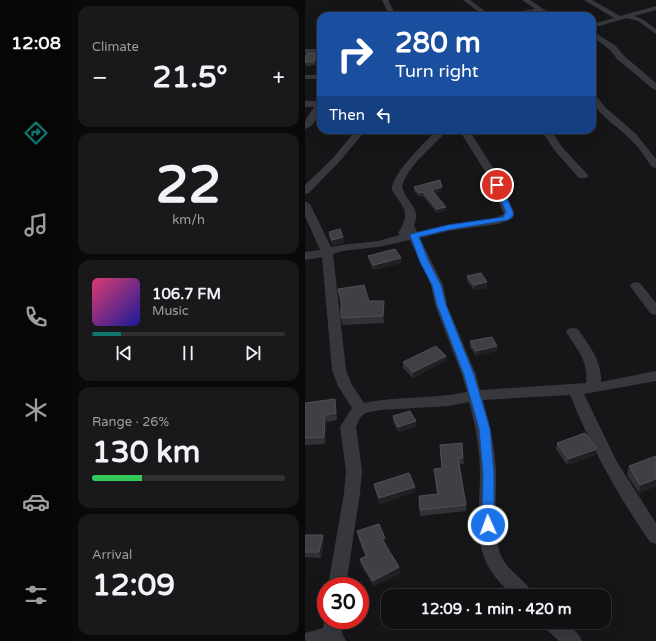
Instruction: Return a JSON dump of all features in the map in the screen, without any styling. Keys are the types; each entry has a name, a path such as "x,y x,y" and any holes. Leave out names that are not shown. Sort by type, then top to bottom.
{"street":[{"path":"385,0 391,12"},
{"path":"466,0 482,12"},
{"path":"525,0 545,12"},
{"path":"587,0 623,17 640,20 656,32"},
{"path":"596,25 655,8"},
{"path":"529,12 542,10"},
{"path":"596,36 613,48 620,57 656,87"},
{"path":"305,51 317,51"},
{"path":"305,77 317,77"},
{"path":"596,102 603,110 633,136 656,165"},
{"path":"305,104 317,104"},
{"path":"305,126 311,120 317,109"},
{"path":"305,191 336,160 358,134"},
{"path":"438,134 409,166 398,181 397,187 398,191 411,209 411,231 424,262 437,285 441,305 467,370 485,429 488,474 487,510 489,540 492,556 498,567 518,589"},
{"path":"305,256 341,248 378,244 398,238 411,231 448,228 499,220 509,216 509,212 493,176 467,134"},
{"path":"548,134 560,153 572,163 583,176"},
{"path":"305,204 327,252 331,279 339,370 345,386 360,409"},
{"path":"636,286 656,311"},
{"path":"573,332 594,363 595,373 593,388"},
{"path":"338,577 352,492 353,471 348,427 354,414 360,409 380,405 449,401 474,396 528,391 593,388 656,376"},
{"path":"575,390 588,421 614,470 637,510 656,537"},
{"path":"559,629 572,641"},
{"path":"309,641 334,632"}],"building":[{"path":"315,53 315,61 305,62 306,54"},
{"path":"440,180 442,187 432,190 446,207 437,209 423,192 419,193 414,187"},
{"path":"340,229 343,237 332,240 329,232"},
{"path":"395,249 401,258 374,265 368,256"},
{"path":"481,273 487,282 474,285 467,276"},
{"path":"364,285 369,301 384,301 383,316 341,318 341,301 338,289"},
{"path":"492,337 497,346 476,351 470,341"},
{"path":"436,346 446,356 413,372 403,362"},
{"path":"335,399 336,413 325,415 324,437 305,438 305,403"},
{"path":"410,411 416,421 398,427 393,416"},
{"path":"585,433 597,449 568,459 557,443"},
{"path":"462,443 463,458 458,458 466,505 420,510 419,496 438,494 434,469 442,468 440,445"},
{"path":"656,456 656,479 640,485 629,466"},
{"path":"409,473 415,487 379,498 374,484"},
{"path":"379,524 385,538 382,539 399,567 373,581 360,559 367,556 357,531"},
{"path":"305,535 323,535 319,552 305,552"}],"route":[{"path":"488,525 488,474 485,429 463,358 441,305 437,285 424,262 414,235 505,219 509,216 509,212 502,193 497,185"}]}
